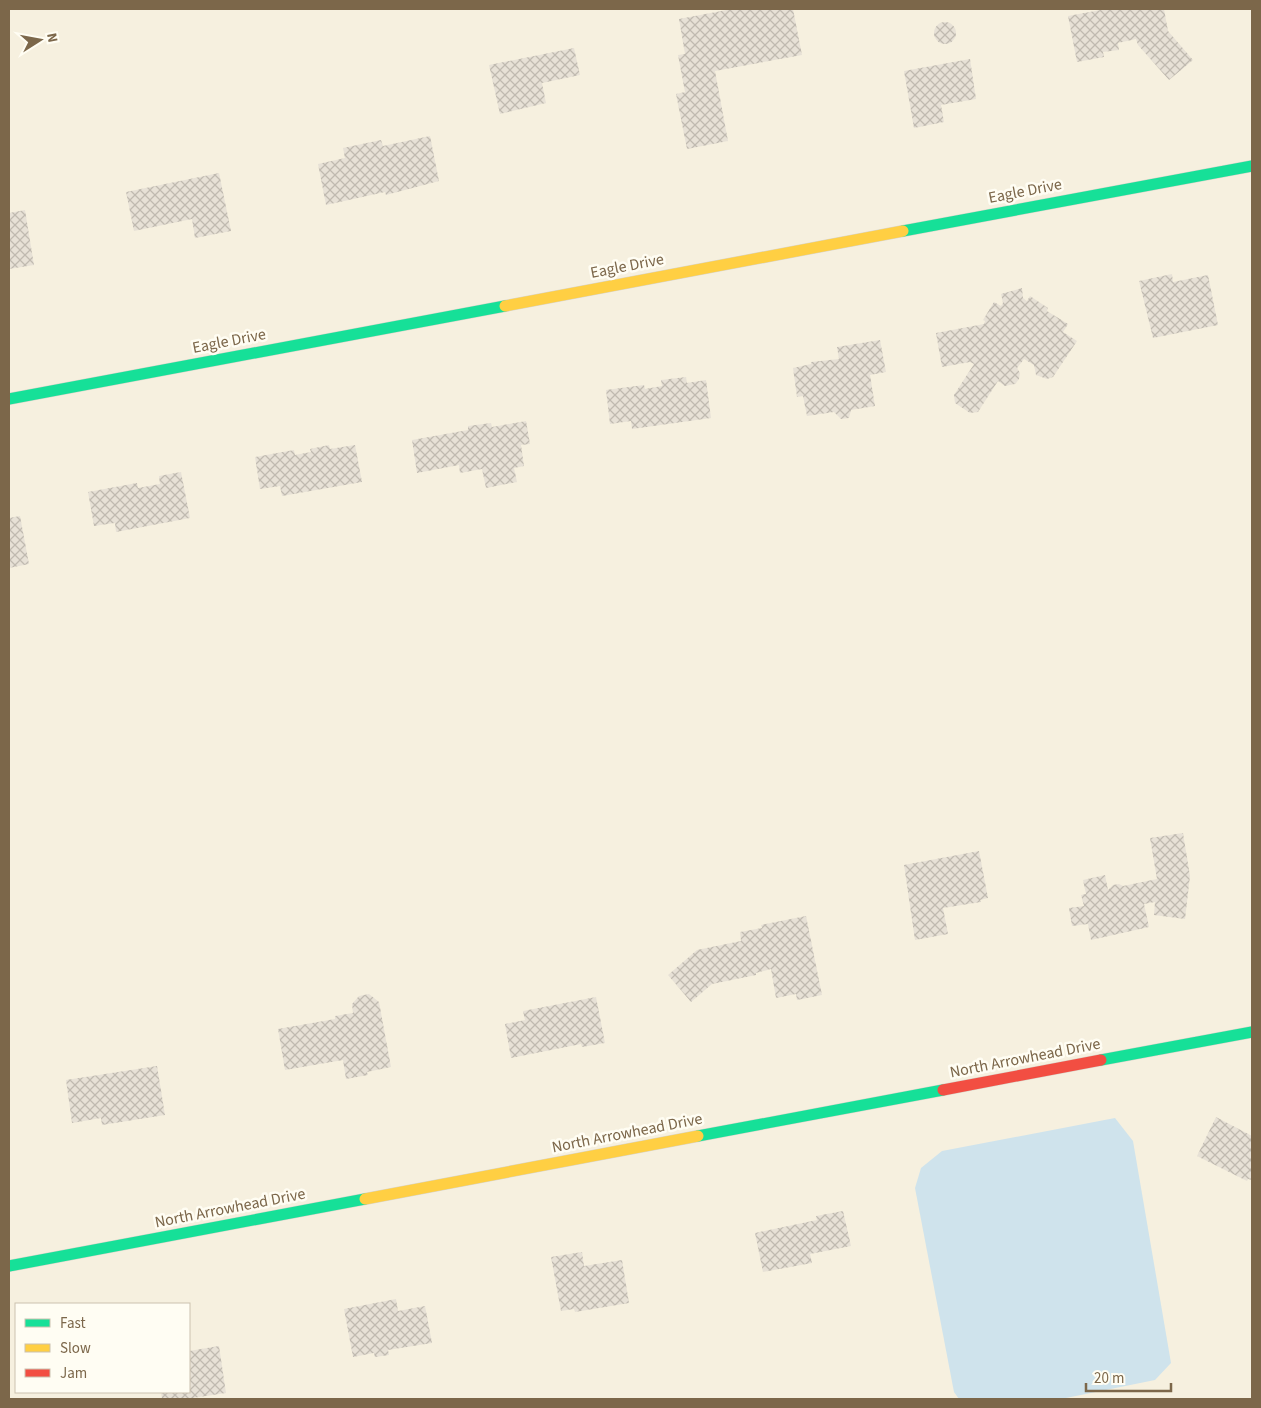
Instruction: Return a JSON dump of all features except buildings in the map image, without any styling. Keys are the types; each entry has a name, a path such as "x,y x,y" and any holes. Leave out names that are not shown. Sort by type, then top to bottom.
{"street":[{"name":"Eagle Drive","path":"9,399 1252,166"},
{"name":"North Arrowhead Drive","path":"9,1266 1252,1032"}],"shaded area":[{"path":"9,9 1252,9 1252,1399 9,1399"}],"water":[{"path":"1115,1118 1133,1141 1171,1363 1155,1380 1061,1399 959,1399 954,1392 915,1188 921,1168 942,1151"}],"traffic: fast":[{"path":"903,231 1252,166"},
{"path":"9,399 505,306"},
{"path":"1101,1060 1252,1032"},
{"path":"698,1136 943,1090"},
{"path":"9,1266 365,1199"}],"traffic: slow":[{"path":"505,306 903,231"},
{"path":"365,1199 698,1136"}],"traffic: jam":[{"path":"943,1090 1101,1060"}]}
